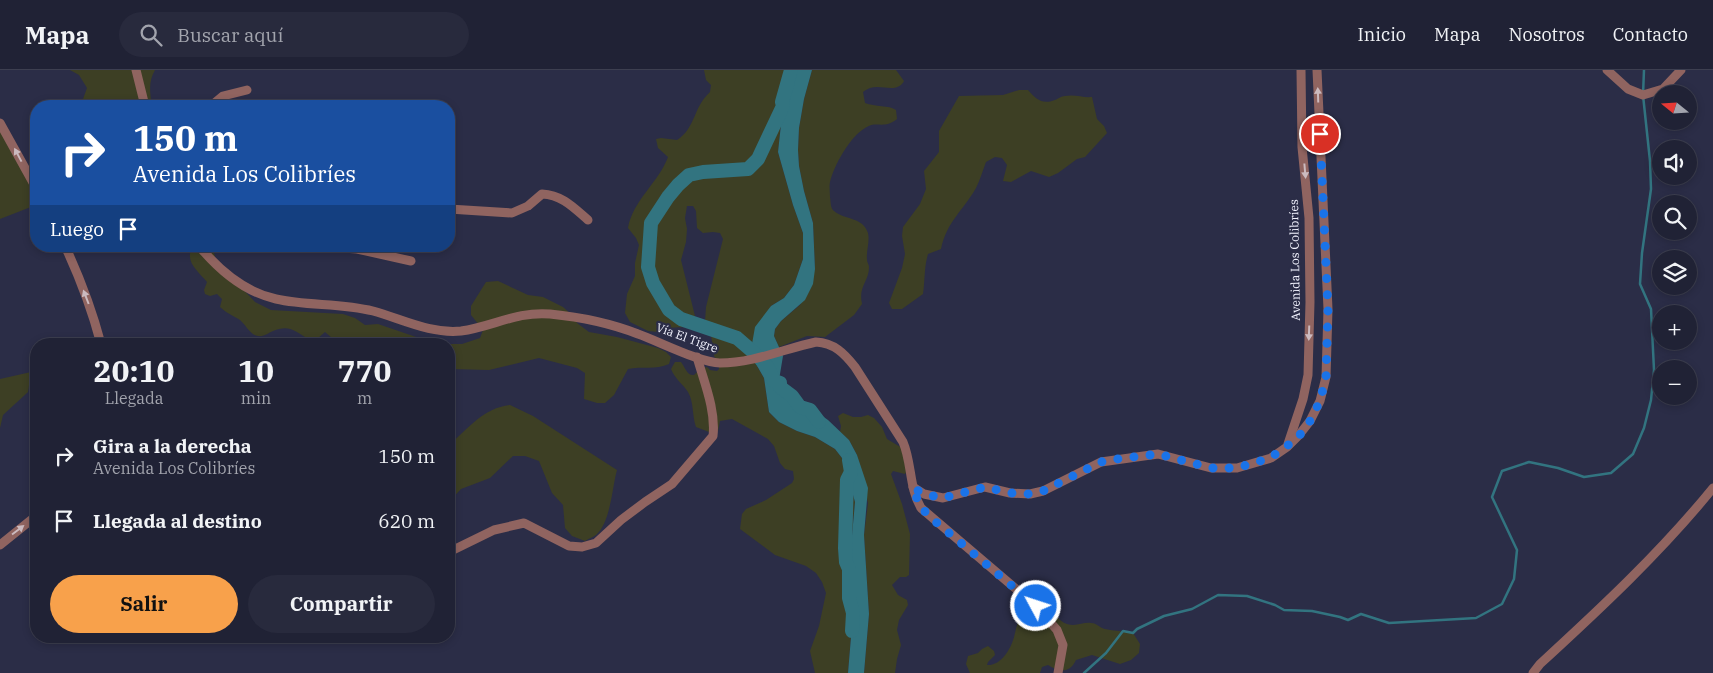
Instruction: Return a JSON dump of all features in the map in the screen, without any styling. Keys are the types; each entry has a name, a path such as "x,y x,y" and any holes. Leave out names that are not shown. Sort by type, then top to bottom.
{"street":[{"path":"136,70 144,100"},
{"name":"Avenida Los Colibríes","path":"1287,446 1304,399 1308,375 1310,302 1309,218 1302,146 1301,70"},
{"path":"913,488 924,494 943,498 985,487 1010,493 1030,494 1043,491 1101,462 1158,454 1211,468 1237,468 1270,458 1299,436 1310,421 1320,401 1326,377 1328,309 1317,70"},
{"path":"1607,70 1628,89 1643,95 1663,89 1681,70"},
{"path":"218,100 223,96 247,90"},
{"path":"0,123 30,177"},
{"path":"455,209 512,213 528,206 542,194 552,194 565,200 588,220"},
{"path":"68,252 100,338"},
{"name":"Vía El Tigre","path":"204,252 232,278 253,290 275,299 372,311 433,330 462,331 532,313 574,317 604,323 636,333 697,357 718,363 749,360 816,342 826,342 848,358 903,442 908,454 916,500 926,513 1036,606 1057,630 1063,645 1058,673"},
{"path":"369,252 411,262"},
{"path":"455,549 494,530 524,523 569,546 582,547 596,543 644,502 672,484 713,436 714,426 710,405 697,357"},
{"path":"1533,673 1540,664 1610,600 1713,488"},
{"path":"0,545 30,521"}],"shaded area":[{"path":"70,70 155,70 150,83 151,100 83,100 87,88 79,75"},
{"path":"704,70 791,70 783,106 778,152 803,233 803,259 794,285 784,298 771,306 756,364 764,378 769,412 779,422 815,437 835,449 842,458 847,473 855,502 849,569 853,613 848,673 815,673 810,651 819,626 826,593 816,573 806,566 775,555 740,529 742,514 746,509 766,500 792,483 794,479 793,471 785,469 780,463 774,446 768,439 732,419 720,421 718,431 709,432 696,427 690,396 674,376 671,369 675,362 681,362 688,373 692,375 700,369 707,367 710,370 717,371 719,369 719,363 714,356 711,335 705,321 706,307 723,239 720,233 703,233 697,228 696,211 693,206 687,206 685,218 687,229 686,242 681,260 695,316 685,327 666,328 658,332 648,331 630,322 625,313 627,294 635,276 635,263 639,245 628,228 640,200 659,175 668,157 658,148 656,139 677,140 688,130 700,104 710,92 711,85 706,80"},
{"path":"791,70 812,70 804,99 799,128 798,150 804,191 813,223 815,269 813,284 805,300 781,321 775,329 774,336 783,356 779,380 785,398 795,405 818,413 849,440 857,455 868,488 864,535 869,614 864,673 848,673 853,613 849,569 855,502 842,458 835,449 815,437 779,422 769,412 764,378 756,364 752,344 755,327 771,306 784,298 794,285 803,259 803,233 778,152 783,106"},
{"path":"812,70 896,70 904,81 897,87 875,87 863,92 865,103 893,108 896,110 897,119 884,125 869,126 859,132 843,152 830,182 831,207 833,210 858,221 868,233 867,261 869,272 862,288 862,304 854,315 825,337 807,336 779,347 774,336 775,329 781,321 800,305 815,269 813,223 804,191 798,150 799,128 804,99"},
{"path":"1019,90 1028,90 1037,98 1046,102 1062,96 1092,97 1097,119 1104,126 1107,133 1085,157 1077,159 1058,173 1049,177 1031,171 1011,182 1003,181 1007,165 1002,158 995,157 986,162 976,188 951,223 941,249 928,254 923,294 902,309 892,309 889,303 905,254 902,236 903,227 920,204 926,189 924,171 939,152 939,131 959,96 1003,95"},
{"path":"0,123 30,177 30,207 0,219"},
{"path":"191,252 214,252 214,265 239,285 255,302 271,310 343,314 355,318 365,325 378,324 419,338 332,338 325,332 318,338 307,338 293,330 284,328 262,336 255,335 240,320 220,307 222,299 217,294 210,296 205,294 204,290 207,282 193,266"},
{"path":"498,281 528,295 543,297 563,307 573,316 577,323 589,332 658,348 671,357 669,364 664,366 628,369 614,395 605,403 584,399 585,373 577,368 539,358 489,370 455,369 455,344 462,344 480,338 483,330 471,315 471,306 486,282"},
{"path":"30,372 28,392 3,415 0,428 0,379"},
{"path":"510,405 533,416 617,470 608,513 605,522 596,535 585,541 572,536 565,528 563,505 552,493 539,461 525,456 513,456 490,478 461,489 455,496 455,440 484,414"},
{"path":"843,413 853,417 868,415 874,418 882,427 887,439 902,448 908,469 905,474 893,471 891,474 910,534 909,575 900,577 892,585 898,595 907,600 908,605 899,620 897,630 901,645 895,673 864,673 869,614 864,535 868,503 857,455 849,440 840,432 841,426 838,416"},
{"path":"1045,609 1052,611 1061,621 1067,624 1093,623 1105,629 1133,633 1140,644 1139,653 1131,660 1120,664 1092,655 1076,660 1071,667 1064,670 1048,665 1042,667 1040,673 970,673 966,664 968,656 978,653 988,646 994,651 995,655 987,665 999,661 1008,651 1022,616"}],"waterway":[{"path":"791,70 782,102 783,106 758,159 748,169 703,172 689,175 678,185 651,223 648,267 653,283 669,310 681,319 737,338 759,357 768,368 774,381 780,383 780,387 792,396 800,407 810,410 819,422"},
{"path":"1084,673 1106,653 1123,631 1133,633 1137,629 1164,616 1192,609 1218,595 1247,596 1284,610 1312,611 1348,620 1361,614 1389,623 1476,618 1502,604 1514,579 1517,550 1492,497 1502,471 1529,462 1558,468 1584,477 1611,473 1633,454 1644,428 1651,400 1654,370 1651,309 1640,284 1642,253 1651,189 1643,95 1644,70"},
{"path":"849,460 851,472 847,480 845,548 846,562 849,569 849,598 853,613 852,631"}],"route":[{"path":"1036,606 930,517 916,500 913,488 924,494 943,498 985,487 1010,493 1030,494 1043,491 1101,462 1141,455 1158,454 1211,468 1237,468 1270,458 1299,436 1310,421 1320,401 1326,377 1328,309 1320,134"}]}
